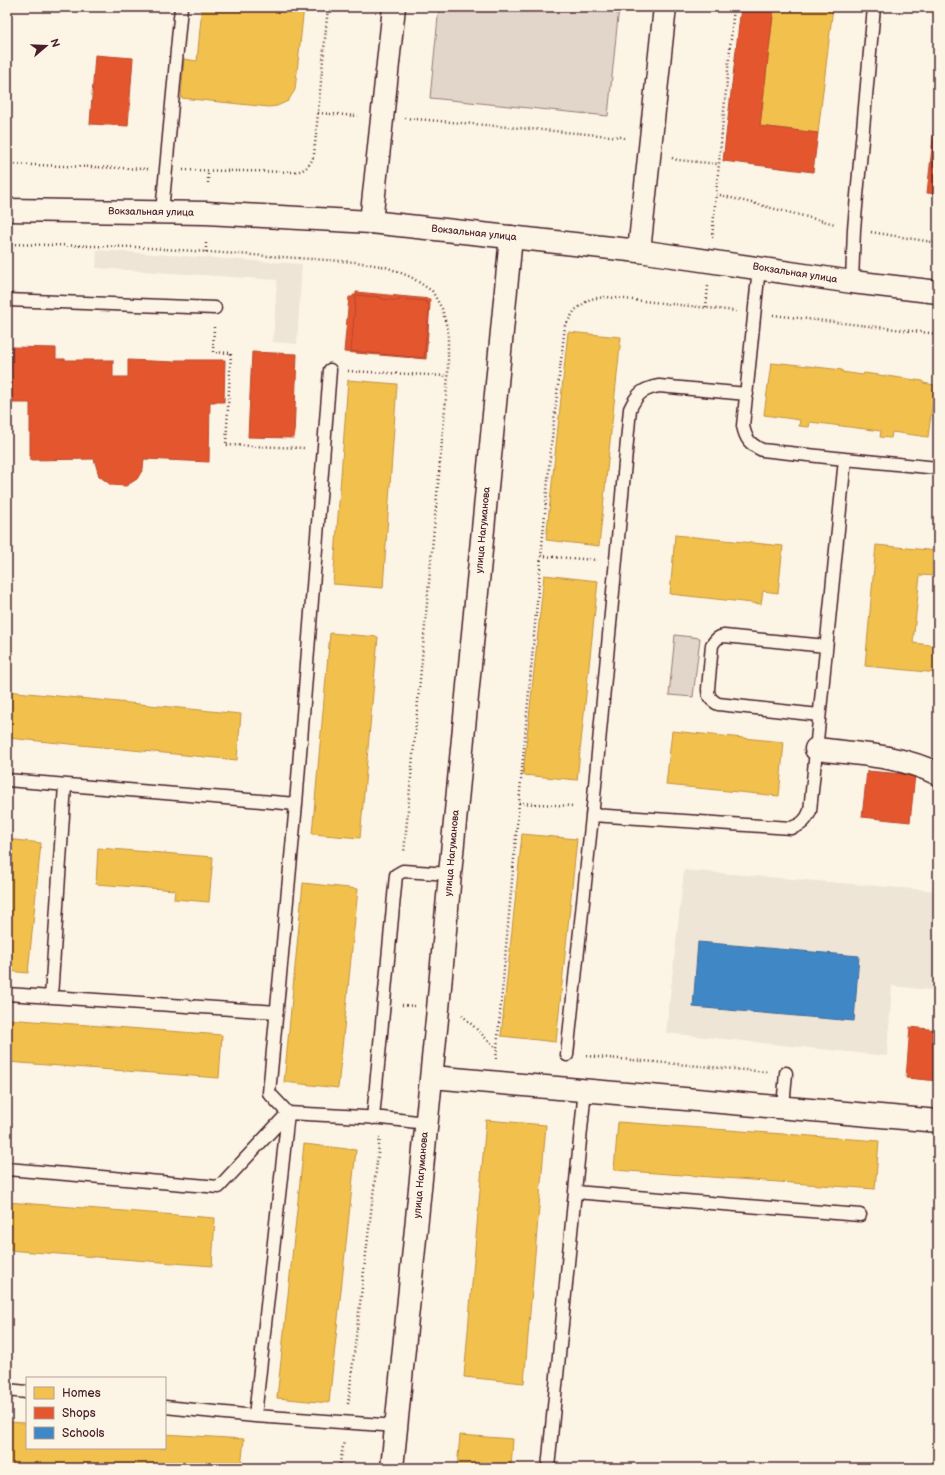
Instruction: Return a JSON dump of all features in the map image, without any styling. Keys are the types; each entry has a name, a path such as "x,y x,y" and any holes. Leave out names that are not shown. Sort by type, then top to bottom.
{"street":[{"path":"371,222 394,7"},
{"path":"640,251 665,7"},
{"name":"Вокзальная улица","path":"7,210 206,213 371,222 640,251 759,267 852,282 938,292"},
{"name":"улица Нагуманова","path":"392,1468 426,1123 432,1077 511,237"},
{"path":"816,749 882,756 904,760 938,774"},
{"path":"432,1077 585,1089 938,1121"}],"lane":[{"path":"162,212 181,7"},
{"path":"852,282 854,229 874,7"},
{"path":"759,267 743,426 745,436 752,445 762,450 938,468"},
{"path":"7,300 215,308"},
{"path":"330,370 296,804 269,1093 288,1113 377,1118 426,1123"},
{"path":"567,1055 593,811 630,409 636,396 648,388 659,386 746,394"},
{"path":"593,811 791,828 798,826 807,818 810,811 845,459"},
{"path":"819,715 718,704 712,701 708,696 711,652 715,639 724,636 826,646"},
{"path":"7,780 296,804"},
{"path":"51,997 65,785"},
{"path":"377,1118 396,876 403,871 450,874"},
{"path":"7,994 277,1012"},
{"path":"783,1107 786,1073"},
{"path":"548,1468 585,1089"},
{"path":"7,1169 219,1187 288,1113"},
{"path":"255,1416 288,1113"},
{"path":"575,1192 860,1215"},
{"path":"7,1390 26,1392"},
{"path":"166,1407 255,1416 397,1426"}],"path":[{"path":"7,164 208,171 295,172 304,170 311,164 314,155 328,7"},
{"path":"711,240 734,7"},
{"path":"318,113 426,119 622,138 676,160 719,164"},
{"path":"208,171 208,182"},
{"path":"716,194 854,229 938,243"},
{"path":"206,242 206,252"},
{"path":"706,307 708,283"},
{"path":"215,308 213,352 230,353 226,444 307,448"},
{"path":"330,370 448,376"},
{"path":"541,556 616,562"},
{"path":"519,803 593,811"},
{"path":"458,1012 496,1048"},
{"path":"567,1055 786,1073"},
{"path":"339,1468 346,1422 377,1118"}],"shaded area":[{"path":"439,7 619,7 608,116 430,98"},
{"path":"97,250 302,264 297,344 273,342 277,280 96,268"},
{"path":"675,635 700,638 693,697 669,695"},
{"path":"684,870 938,891 938,991 892,986 887,1056 666,1033"}],"building: Homes":[{"path":"202,7 304,7 295,90 288,101 277,106 269,107 181,98 184,59 197,61"},
{"path":"774,7 833,7 818,133 760,126"},
{"path":"568,332 621,337 599,546 546,540"},
{"path":"771,363 842,370 842,372 863,375 864,373 923,381 923,383 935,385 928,437 892,432 891,438 880,437 881,431 810,422 809,427 799,426 800,420 764,415"},
{"path":"348,380 397,384 383,588 333,584"},
{"path":"675,535 783,546 778,593 763,591 761,604 670,594"},
{"path":"876,545 938,551 937,576 920,575 913,643 938,646 938,673 865,666"},
{"path":"544,575 598,581 577,780 523,775"},
{"path":"330,633 378,637 360,838 312,834"},
{"path":"7,691 241,714 237,760 7,738"},
{"path":"672,731 784,742 779,796 666,785"},
{"path":"522,834 577,839 556,1042 501,1036"},
{"path":"7,839 41,843 28,973 7,971"},
{"path":"98,848 213,857 209,902 174,899 175,890 96,884"},
{"path":"303,883 358,889 338,1088 284,1082"},
{"path":"7,1019 222,1035 219,1078 7,1062"},
{"path":"486,1120 546,1125 524,1383 464,1377"},
{"path":"618,1122 879,1141 875,1189 614,1170"},
{"path":"304,1144 356,1150 329,1403 277,1398"},
{"path":"7,1202 215,1218 212,1266 7,1250"},
{"path":"7,1422 26,1423 26,1449 166,1449 166,1434 244,1439 241,1468 7,1468"},
{"path":"460,1435 513,1439 511,1468 457,1468"}],"building: Shops":[{"path":"741,7 774,7 760,126 818,133 813,172 723,161"},
{"path":"95,55 133,58 128,126 90,124"},
{"path":"935,120 938,120 938,194 927,193"},
{"path":"356,292 430,299 424,358 351,351"},
{"path":"353,295 381,297 381,299 399,301 399,299 426,301 426,303 430,304 426,359 344,352 349,297 353,297"},
{"path":"12,347 56,348 56,359 113,360 113,377 128,377 128,360 175,362 175,360 225,360 224,402 210,402 209,462 144,459 143,469 137,479 126,486 111,485 99,476 94,459 30,460 30,403 12,403"},
{"path":"252,352 297,354 294,438 248,437"},
{"path":"867,771 915,775 910,822 862,817"},
{"path":"910,1027 938,1030 938,1081 906,1078"}],"building: Schools":[{"path":"698,942 859,956 854,1021 693,1007"}]}
